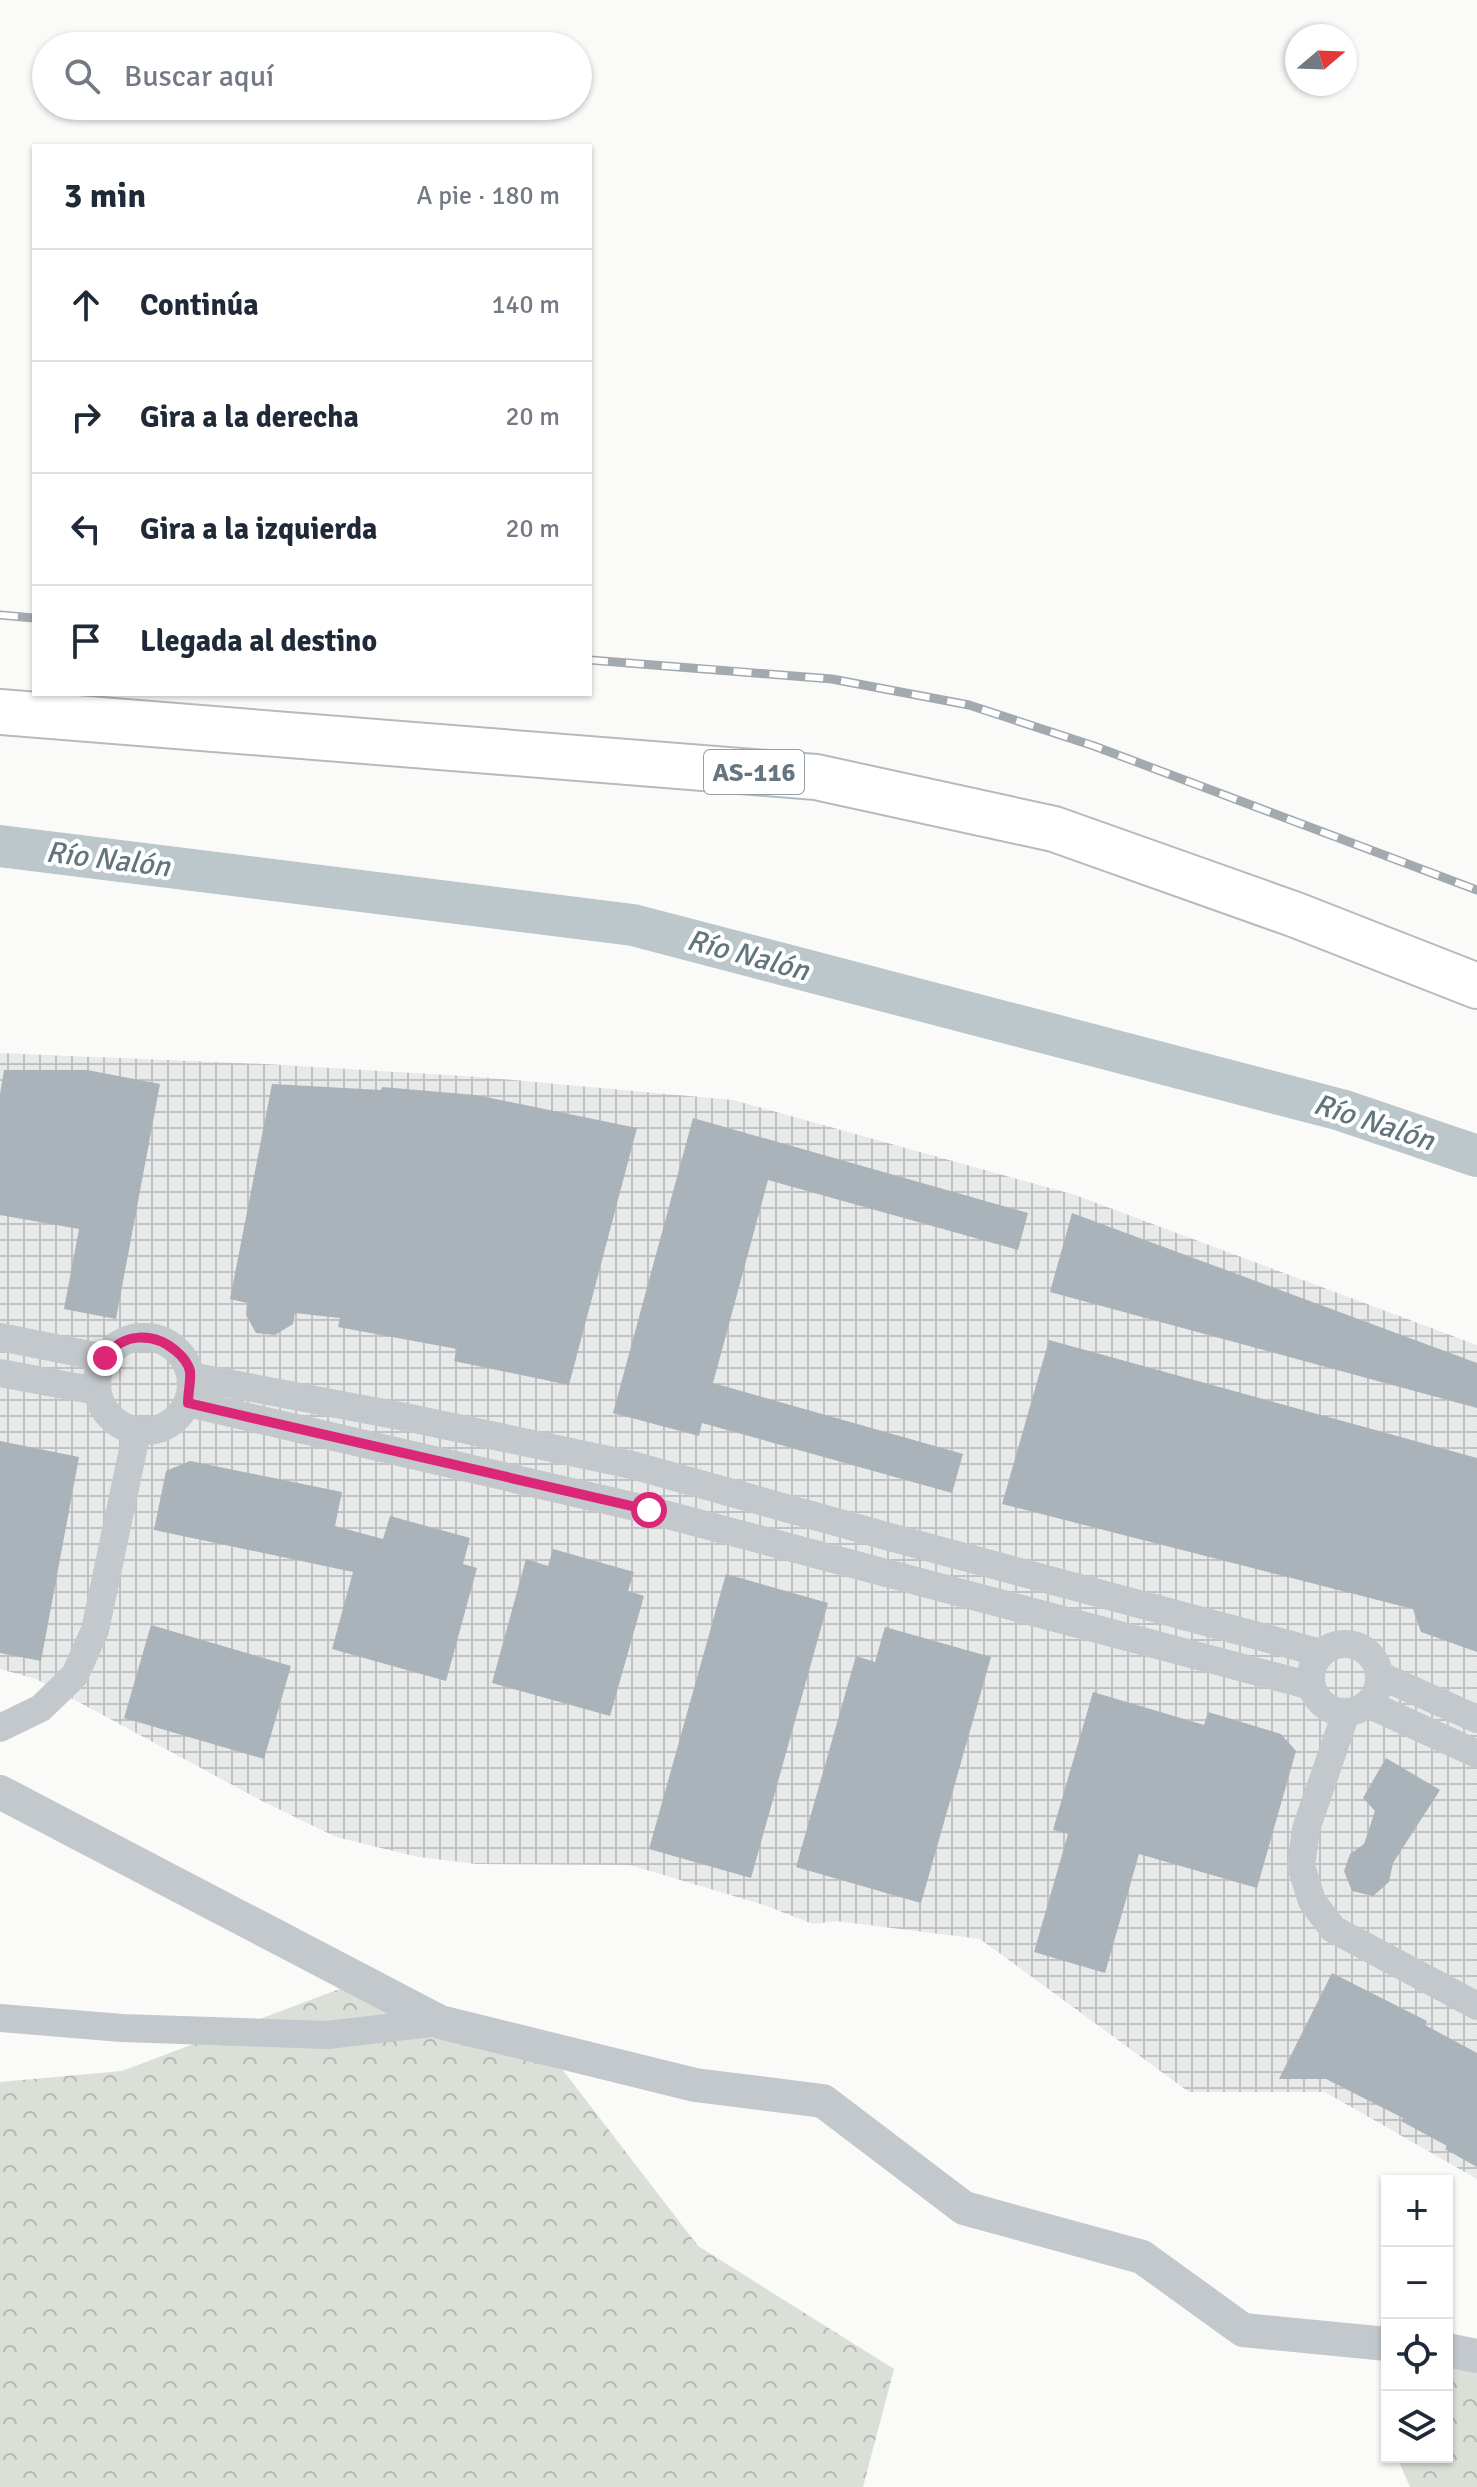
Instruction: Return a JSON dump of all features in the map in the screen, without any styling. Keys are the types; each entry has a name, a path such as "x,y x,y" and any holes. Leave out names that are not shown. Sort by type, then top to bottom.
{"main road":[{"name":"AS-116","path":"0,712 816,777 1054,829 1296,915 1477,986"}],"street":[{"path":"0,1337 105,1358"},
{"path":"148,1337 164,1341 182,1356 190,1370 189,1390 179,1417 153,1431 137,1431 121,1426 108,1415 100,1401 97,1391 100,1365 109,1351 123,1342 148,1337"},
{"path":"0,1373 97,1391"},
{"path":"189,1390 410,1418 632,1465 1321,1653"},
{"path":"189,1390 1311,1686"},
{"path":"0,1728 41,1708 75,1675 95,1630 137,1431"},
{"path":"1477,1754 1357,1709 1335,1712 1324,1706 1311,1686 1314,1662 1333,1645 1345,1643 1369,1653 1379,1675 1378,1687 1357,1709 1306,1829 1301,1866 1312,1901 1333,1929 1477,2006"},
{"path":"1379,1675 1477,1719"},
{"path":"0,1792 440,2022 695,2085 823,2101 964,2208 1142,2257 1243,2330 1381,2343"},
{"path":"0,2018 122,2028 327,2035 440,2022"},
{"path":"1453,2351 1477,2356"}],"shaded area":[{"path":"0,1053 480,1077 733,1100 1075,1195 1477,1345 1477,2179 1325,2092 1189,2092 980,1939 836,1921 813,1924 764,1905 630,1865 477,1864 418,1857 336,1837 262,1801 36,1679 0,1669"}],"green space":[{"path":"374,1976 552,2056 698,2246 894,2369 863,2487 0,2487 0,2082 122,2071"},
{"path":"1477,2345 1477,2487 1410,2487 1400,2463 1453,2463 1453,2367"}],"building":[{"path":"4,1070 87,1070 160,1084 116,1319 64,1309 79,1229 0,1215 0,1094"},
{"path":"272,1084 381,1090 382,1087 476,1095 637,1128 569,1385 454,1361 457,1349 338,1327 340,1318 295,1313 293,1324 275,1335 256,1333 246,1315 247,1303 230,1299"},
{"path":"693,1118 1028,1213 1018,1250 768,1180 713,1383 963,1454 952,1493 702,1423 699,1436 613,1413"},
{"path":"1072,1213 1477,1363 1477,1408 1050,1292"},
{"path":"1049,1340 1477,1458 1477,1652 1421,1632 1413,1609 1002,1504"},
{"path":"0,1441 79,1457 41,1661 0,1653"},
{"path":"190,1461 342,1492 335,1526 383,1539 390,1516 470,1538 463,1564 477,1568 446,1681 332,1649 353,1572 154,1530 166,1471"},
{"path":"553,1549 634,1572 628,1591 644,1596 610,1716 492,1683 526,1559 548,1566"},
{"path":"726,1574 828,1603 751,1878 649,1849"},
{"path":"151,1625 291,1666 264,1759 124,1718"},
{"path":"885,1627 991,1657 921,1903 796,1867 856,1656 875,1662"},
{"path":"1093,1692 1204,1725 1208,1712 1281,1734 1296,1751 1257,1888 1139,1854 1105,1973 1034,1952 1068,1834 1053,1830"},
{"path":"1386,1758 1440,1790 1393,1863 1389,1882 1373,1896 1352,1891 1344,1871 1350,1854 1364,1844 1375,1811 1363,1798"},
{"path":"1332,1973 1427,2021 1425,2025 1477,2053 1477,2167 1445,2149 1447,2146 1401,2121 1403,2118 1326,2079 1279,2079"}],"waterway":[{"name":"Río Nalón","path":"0,846 633,925 1341,1110 1477,1156"}],"railway":[{"path":"0,615 32,618"},
{"path":"592,660 832,679 969,705 1094,746 1477,890"}],"route":[{"path":"105,1358 109,1351 132,1338 148,1337 164,1341 182,1356 190,1370 188,1403 649,1510"}]}
